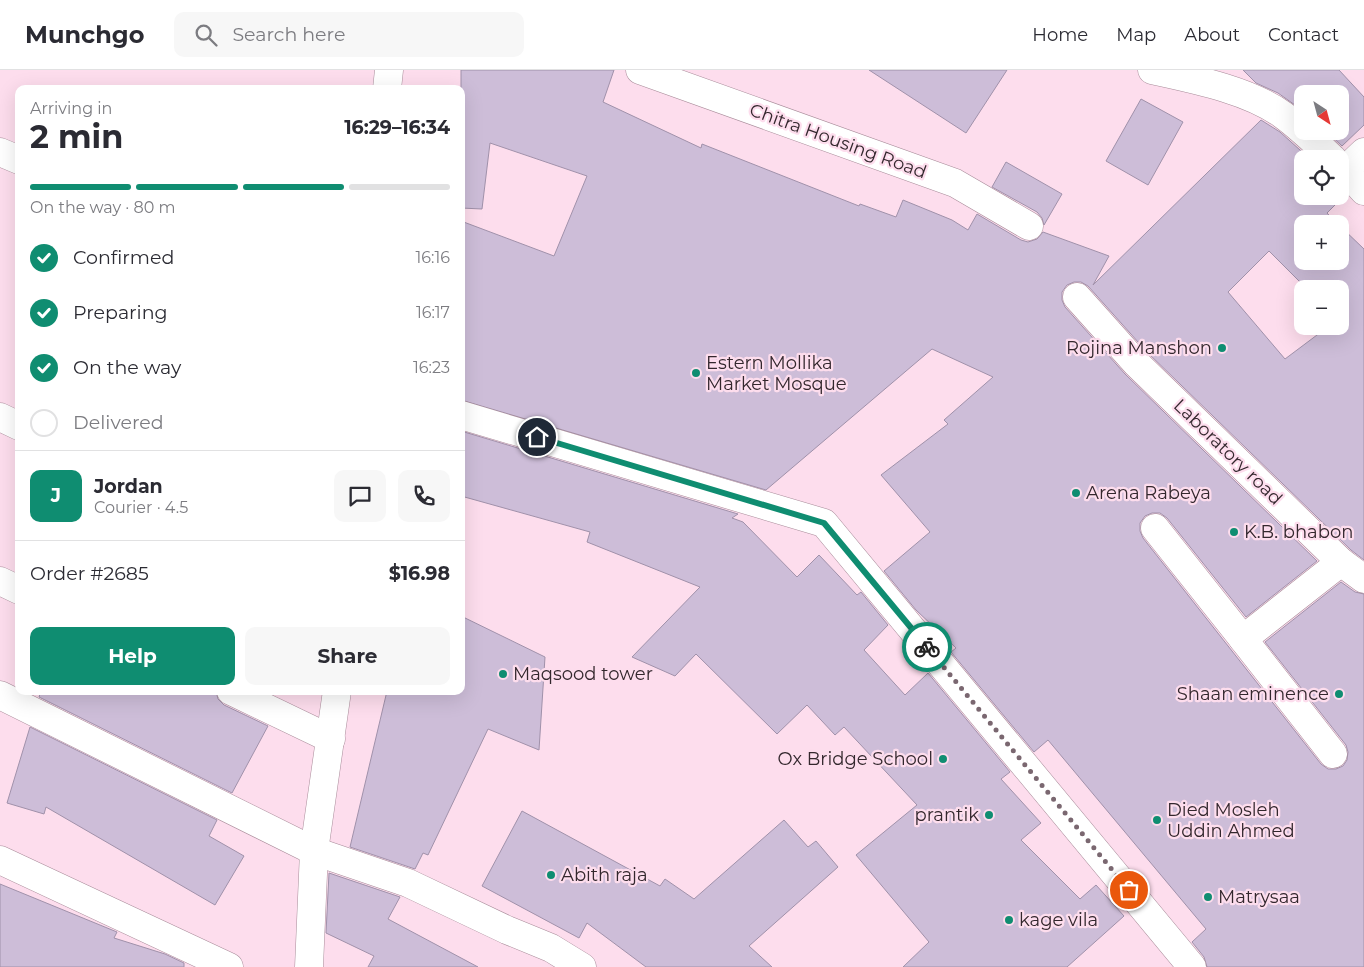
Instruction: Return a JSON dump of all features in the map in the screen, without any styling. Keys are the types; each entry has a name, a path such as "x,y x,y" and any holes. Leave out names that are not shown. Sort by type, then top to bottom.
{"street":[{"path":"388,85 390,70"},
{"name":"Chitra Housing Road","path":"640,70 955,183 1029,226"},
{"path":"1152,70 1208,83 1259,101 1283,115 1330,150"},
{"path":"0,152 15,158"},
{"path":"1349,167 1364,190"},
{"name":"Laboratory road","path":"1076,297 1136,363 1341,562 1364,579"},
{"path":"465,416 824,523 1192,967"},
{"path":"0,417 15,424"},
{"path":"1155,528 1333,754"},
{"path":"1243,639 1341,562"},
{"path":"0,581 15,588"},
{"path":"0,695 314,851 408,882 507,930 551,948 582,967"},
{"path":"239,695 331,739"},
{"path":"309,967 314,851 336,695"},
{"path":"0,860 228,967"}],"building":[{"path":"461,70 614,70 603,102 701,148 702,144 859,206 860,204 896,217 903,200 952,220 968,230 977,214 1021,240 1028,242 1037,239 1043,232 1109,256 1093,285 1261,120 1280,132 1300,150 1294,150 1294,205 1335,205 1327,213 1329,215 1294,215 1294,270 1349,270 1349,235 1364,249 1364,560 1351,550 1147,352 1088,286 1081,282 1067,285 1062,292 1062,300 1065,307 1125,374 1317,561 1246,617 1167,518 1160,513 1152,513 1145,516 1140,523 1140,531 1143,538 1321,764 1328,769 1336,769 1343,766 1347,760 1348,752 1346,745 1265,642 1341,582 1355,592 1364,594 1364,967 1207,967 1204,957 1192,942 1206,929 1048,740 1034,752 951,652 956,648 916,610 884,571 930,532 881,475 948,424 944,420 993,377 932,349 766,490 465,401 465,223 554,256 587,176 490,143 482,209 465,208 465,85 461,85"},
{"path":"869,70 1007,70 966,133"},
{"path":"1243,70 1339,70 1364,97 1364,125 1349,139 1349,85 1294,85 1294,104 1278,93 1256,83"},
{"path":"1141,99 1183,122 1148,185 1106,161"},
{"path":"1336,140 1348,140 1342,146"},
{"path":"1006,162 1062,194 1044,225 1042,218 1037,212 992,187"},
{"path":"465,432 738,514 732,518 743,522 797,577 819,555 857,595 861,592 888,625 864,650 905,695 928,673 1010,772 1001,779 1041,823 1021,840 1080,899 1096,885 1124,916 1067,967 903,967 929,942 856,855 917,805 844,727 835,735 807,705 777,734 696,654 675,676 632,657 700,587 587,542 590,532 465,497"},
{"path":"465,618 545,657 539,750 488,729 428,855 423,853 415,869 350,847 386,695 465,695"},
{"path":"40,695 217,695 224,705 268,726 232,793 39,697"},
{"path":"30,727 217,820 209,836 244,856 215,905 46,807 44,814 7,803"},
{"path":"522,811 660,886 665,879 694,899 784,820 808,847 816,841 838,867 749,946 772,967 646,967 587,923 579,938 482,886"},
{"path":"329,873 400,897 388,919 478,967 368,967 374,956 326,933"},
{"path":"0,884 117,932 114,938 165,954 184,963 184,967 0,967"}],"way so far":[{"path":"927,647 1129,890"}],"place":[{"name":"Rojina Manshon","path":"1222,348"},
{"name":"Estern Mollika Market Mosque","path":"696,373"},
{"name":"Arena Rabeya","path":"1076,493"},
{"name":"K.B. bhabon","path":"1234,532"},
{"name":"Maqsood tower","path":"503,674"},
{"name":"Shaan eminence","path":"1339,694"},
{"name":"Ox Bridge School","path":"943,759"},
{"name":"prantik","path":"989,815"},
{"name":"Died Mosleh Uddin Ahmed","path":"1157,820"},
{"name":"Abith raja","path":"551,875"},
{"name":"Matrysaa","path":"1208,897"},
{"name":"kage vila","path":"1009,920"}],"route":[{"path":"537,437 824,523 927,647"}]}
